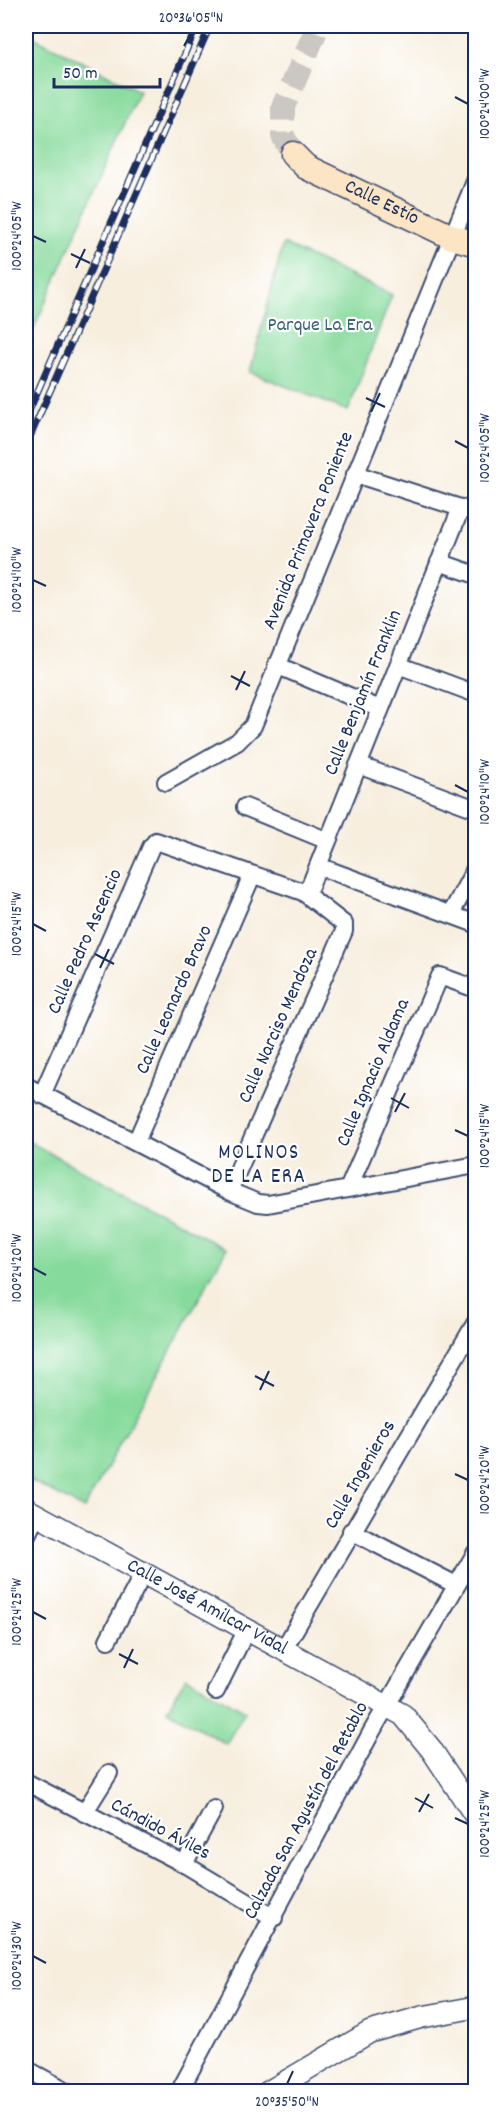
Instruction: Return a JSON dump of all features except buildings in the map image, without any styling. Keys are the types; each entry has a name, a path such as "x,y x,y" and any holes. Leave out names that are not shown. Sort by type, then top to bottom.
{"main road":[{"name":"Calle Estío","path":"293,153 306,167 452,237 476,244"}],"street":[{"name":"Avenida Primavera Poniente","path":"166,782 245,736 253,726 476,179"},
{"path":"355,474 468,510"},
{"name":"Calle Benjamín Franklin","path":"303,892 310,886 439,562 468,510"},
{"path":"439,562 476,575"},
{"path":"276,665 380,710"},
{"path":"398,665 476,693"},
{"path":"358,765 476,809"},
{"path":"245,807 328,841"},
{"name":"Calle Pedro Ascencio","path":"42,1095 151,847 156,841 252,876"},
{"path":"318,866 476,924"},
{"path":"451,914 476,867"},
{"path":"252,876 303,892"},
{"name":"Calle Leonardo Bravo","path":"136,1142 252,876"},
{"name":"Calle Narciso Mendoza","path":"229,1191 344,931 344,924 336,915 303,892"},
{"name":"Calle Ignacio Aldama","path":"349,1187 440,976 476,988"},
{"path":"26,1086 229,1191 258,1203 268,1204 474,1162"},
{"name":"Calle Ingenieros","path":"283,1650 476,1322"},
{"path":"26,1537 31,1513"},
{"name":"Calle José Amilcar Vidal","path":"31,1513 403,1714 431,1749 476,1817"},
{"path":"351,1531 456,1585"},
{"name":"Calzada San Agustín del Retablo","path":"180,2091 386,1706 476,1552"},
{"path":"108,1640 143,1574"},
{"path":"216,1690 246,1629"},
{"name":"Calle José Amilcar Vidal","path":"386,1706 427,1757 476,1829"},
{"path":"84,1813 109,1773"},
{"name":"Cándido Áviles","path":"26,1782 184,1864 274,1918"},
{"path":"184,1864 214,1809"},
{"path":"268,2091 370,2032 422,2017 476,2007"},
{"path":"26,2068 69,2091"}],"green space":[{"path":"26,33 139,91 26,346"},
{"name":"Parque La Era","path":"283,244 392,295 348,411 250,372"},
{"path":"26,1140 226,1249 84,1509 26,1478"},
{"path":"186,1677 245,1711 226,1744 167,1710"}],"tunnel":[{"path":"293,154 283,136 283,107 318,26"}],"railway":[{"path":"26,418 197,26"},
{"path":"26,446 210,26"}],"district":[{"name":"MOLINOS DE LA ERA","path":"259,1166"}]}
